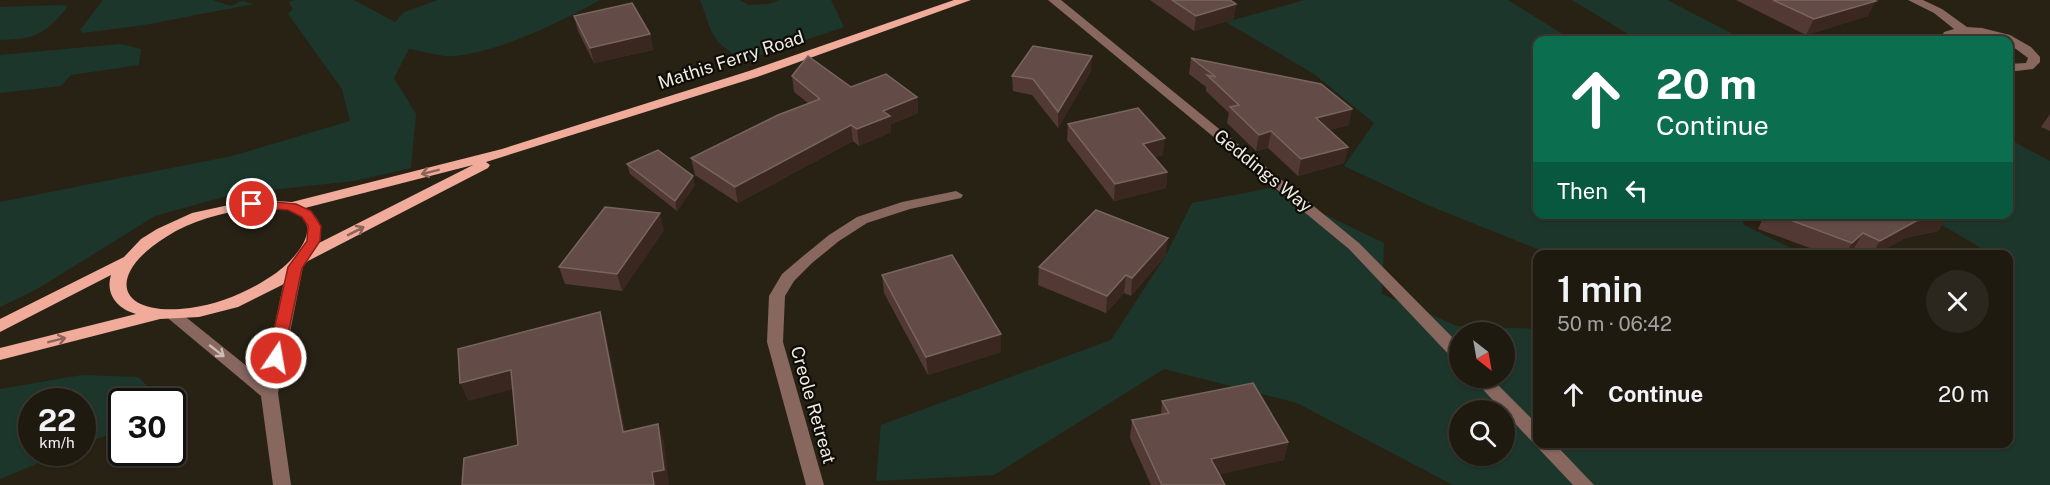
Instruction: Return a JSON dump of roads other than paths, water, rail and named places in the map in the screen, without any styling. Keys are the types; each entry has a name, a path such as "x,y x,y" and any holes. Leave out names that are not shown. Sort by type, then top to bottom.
{"main road":[{"name":"Mathis Ferry Road","path":"291,207 507,152 753,74 965,0"},
{"name":"Mathis Ferry Road","path":"165,314 197,312 252,295 276,282 299,263 507,152"},
{"path":"0,326 127,261 160,234 205,213 252,204 291,207 307,214 315,226 314,241 299,263"},
{"path":"127,261 118,276 117,290 124,302 138,310 165,314"},
{"path":"0,354 165,314"}],"street":[{"name":"Geddings Way","path":"1054,0 1354,246 1449,345"},
{"path":"1914,0 1938,11 1964,31"},
{"path":"1947,36 1964,31 1995,36"},
{"path":"2013,42 2030,51 2034,57 2034,63 2029,66 2013,68"},
{"name":"Creole Retreat","path":"815,485 775,342 777,296 788,278 807,260 834,238 862,220 907,205 956,195"},
{"path":"282,485 269,393 299,263"},
{"path":"165,314 269,393"},
{"path":"1491,388 1533,432"},
{"path":"1548,448 1585,485"}]}
